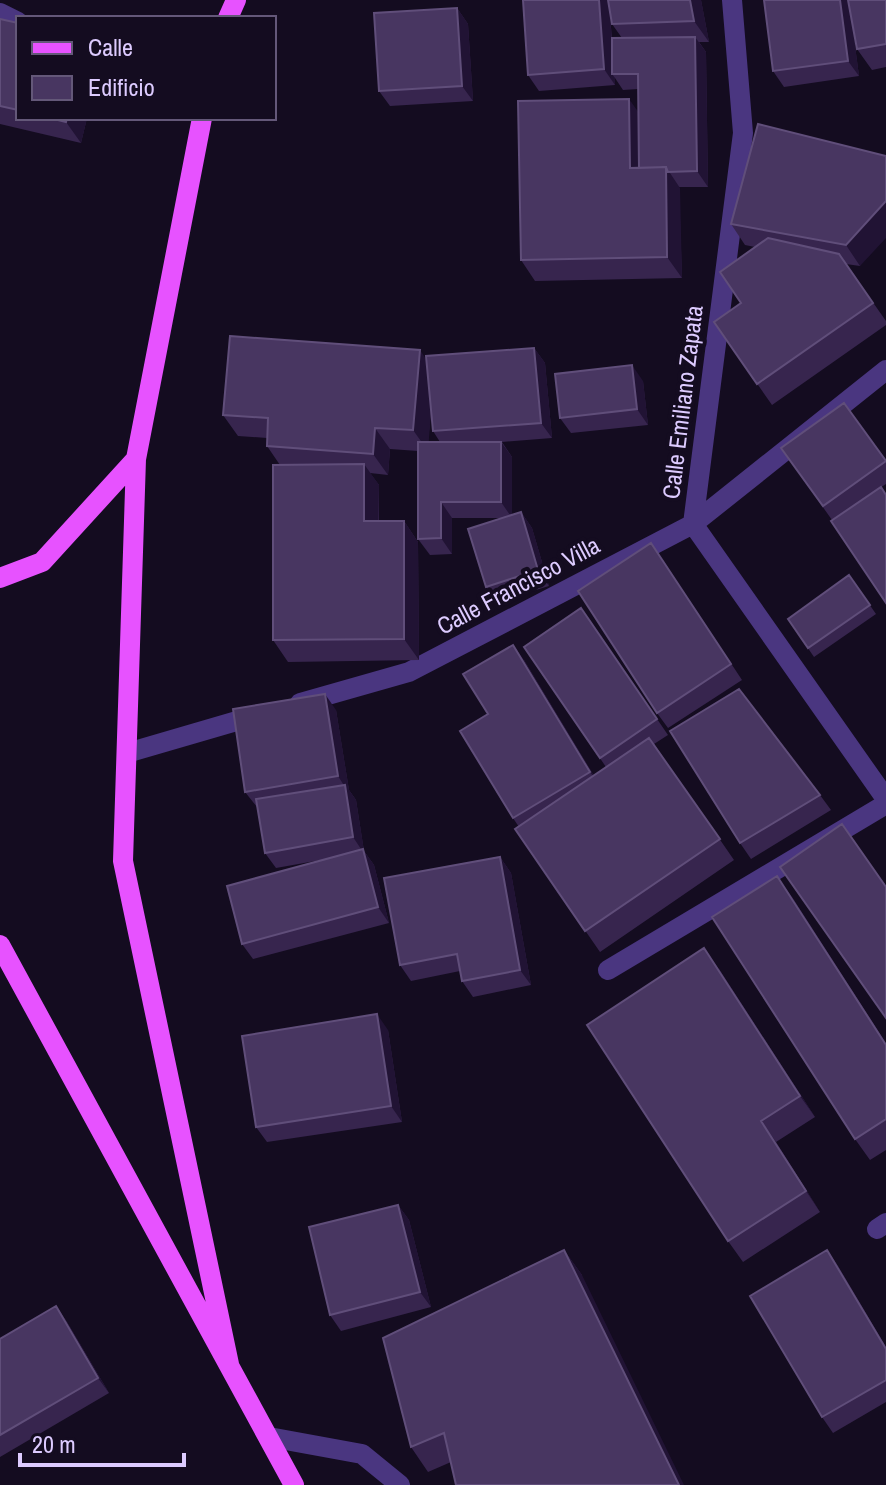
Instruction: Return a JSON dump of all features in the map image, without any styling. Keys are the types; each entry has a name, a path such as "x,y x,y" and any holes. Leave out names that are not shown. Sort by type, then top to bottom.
{"main road":[{"path":"202,120 136,459 123,861 229,1364"},
{"path":"0,578 42,562 136,459"},
{"path":"0,945 294,1485"}],"street":[{"name":"Calle Emiliano Zapata","path":"732,0 743,133 693,524 886,801"},
{"name":"Calle Francisco Villa","path":"127,753 409,672 693,524 886,370"},
{"path":"608,970 886,801"},
{"path":"269,1437 362,1454 400,1485"}],"building":[{"path":"523,0 599,0 604,69 528,75"},
{"path":"608,0 690,0 694,21 612,24"},
{"path":"764,0 840,0 848,61 773,71"},
{"path":"848,0 886,0 886,44 857,49"},
{"path":"457,8 462,86 379,91 374,13"},
{"path":"0,19 16,23 16,110 0,106"},
{"path":"695,37 697,171 668,172 666,167 639,168 638,74 612,74 612,38"},
{"path":"629,99 630,168 666,167 667,257 521,260 518,101"},
{"path":"758,124 886,156 886,201 846,245 731,224"},
{"path":"768,238 839,254 873,303 757,384 714,322 741,303 720,272"},
{"path":"230,336 420,350 413,430 375,428 373,454 267,446 268,418 223,415"},
{"path":"534,348 541,423 433,431 426,356"},
{"path":"632,365 637,409 560,418 555,374"},
{"path":"844,403 886,461 823,506 781,448"},
{"path":"418,442 501,442 501,502 441,502 441,538 418,539"},
{"path":"364,464 364,521 404,521 404,639 273,640 273,465"},
{"path":"881,487 886,495 886,603 831,521"},
{"path":"521,512 538,570 486,587 468,529"},
{"path":"651,543 731,664 657,713 578,591"},
{"path":"849,575 870,605 808,648 788,619"},
{"path":"581,608 657,719 600,758 524,647"},
{"path":"513,645 590,772 513,818 460,731 488,714 463,674"},
{"path":"739,689 820,795 740,843 670,731"},
{"path":"325,694 338,776 245,792 233,709"},
{"path":"649,738 720,839 585,931 515,829"},
{"path":"345,785 353,837 265,853 256,799"},
{"path":"842,824 886,887 886,1018 780,867"},
{"path":"363,849 378,907 242,944 227,886"},
{"path":"500,857 520,970 462,981 457,954 400,965 384,878"},
{"path":"777,876 886,1045 886,1119 855,1139 712,917"},
{"path":"704,948 800,1096 761,1121 806,1191 728,1241 587,1025"},
{"path":"377,1014 391,1106 256,1127 242,1036"},
{"path":"398,1205 420,1292 330,1315 309,1227"},
{"path":"564,1250 679,1485 456,1485 444,1433 411,1447 383,1338"},
{"path":"827,1250 886,1349 886,1380 822,1417 750,1296"},
{"path":"56,1306 98,1378 0,1435 0,1339"}]}
